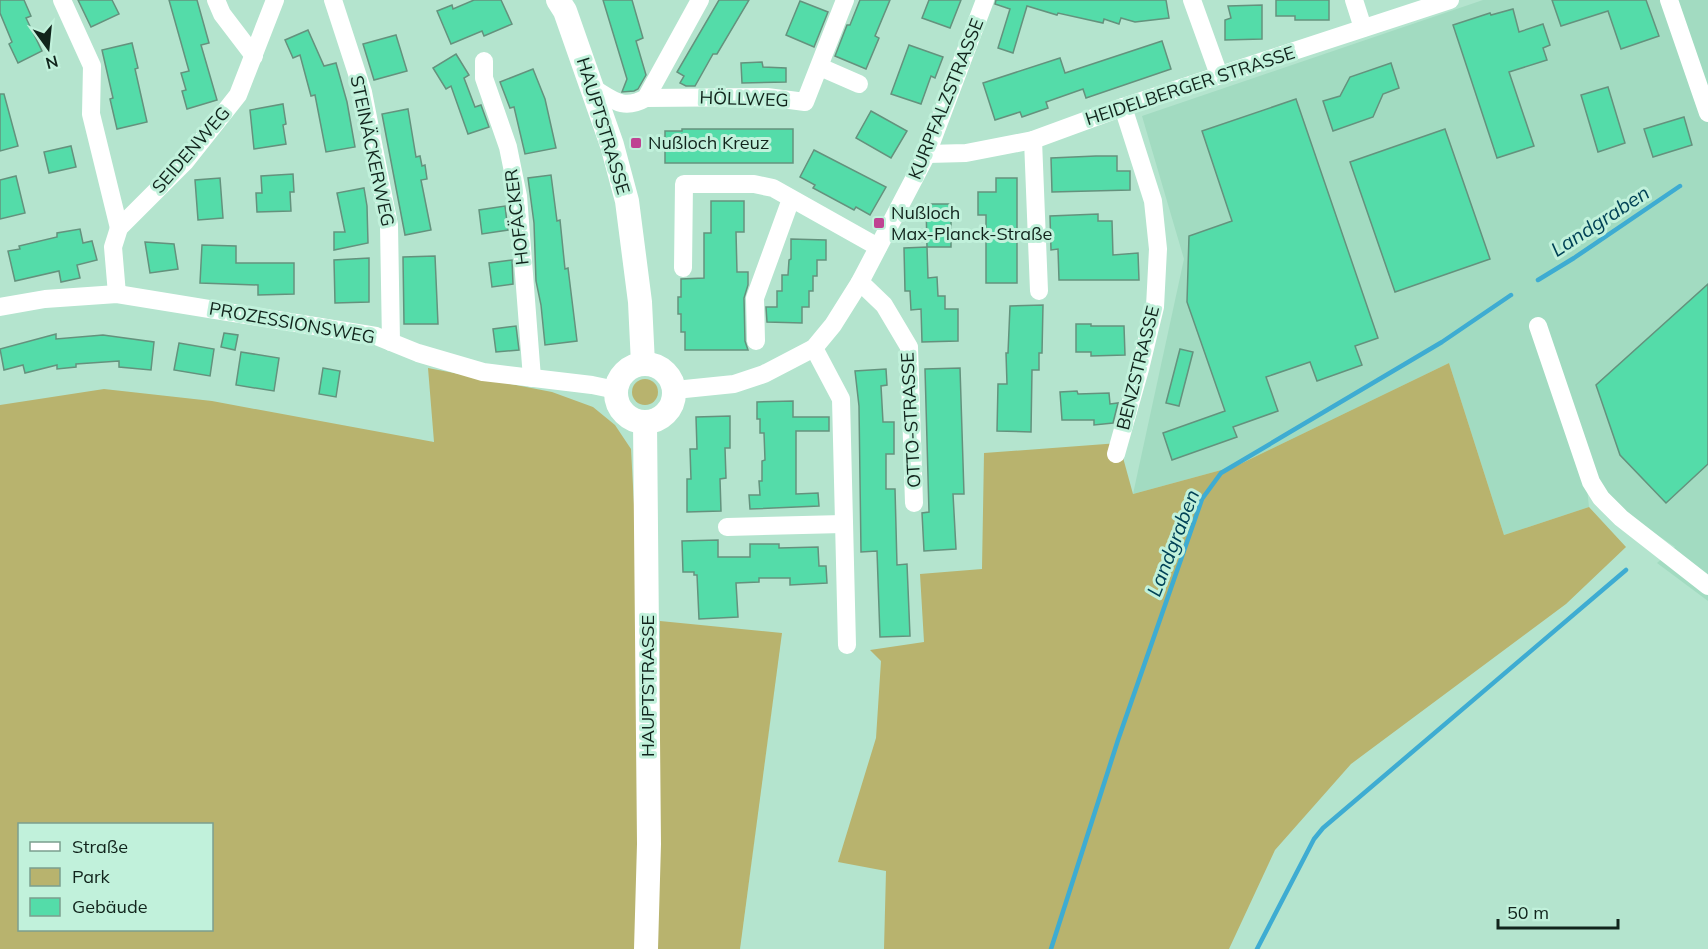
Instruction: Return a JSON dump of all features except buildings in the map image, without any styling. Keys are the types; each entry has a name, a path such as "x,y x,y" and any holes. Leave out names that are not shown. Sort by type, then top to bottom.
{"main road":[{"name":"HAUPTSTRASSE","path":"558,0 565,11 593,88 627,201 640,302 643,364"},
{"path":"643,364 662,368 670,378 675,390 672,404 664,415 645,422 630,418 623,412 616,398 616,390 625,372 636,365 643,364"},
{"name":"HAUPTSTRASSE","path":"645,422 649,832 646,949"}],"street":[{"path":"62,0 92,66 91,114 119,228 113,247 117,294"},
{"path":"216,0 222,14 254,56"},
{"name":"SEIDENWEG","path":"119,228 185,162 238,95 275,0"},
{"name":"STEINÄCKERWEG","path":"333,0 363,92 389,225 391,342"},
{"path":"593,88 616,102 626,105 646,98 700,0"},
{"name":"HÖLLWEG","path":"646,98 767,97 805,102 845,0"},
{"name":"KURPFALZSTRASSE","path":"675,390 734,384 764,374 814,348 833,325 860,282 927,154 985,0"},
{"path":"1192,0 1219,75"},
{"path":"1354,0 1363,28"},
{"name":"HEIDELBERGER STRASSE","path":"927,154 966,153 1033,140 1219,75 1450,0"},
{"path":"1669,0 1708,113"},
{"name":"HOFÄCKER","path":"484,61 484,78 508,147 518,196 532,378"},
{"path":"820,67 859,84"},
{"name":"BENZSTRASSE","path":"1116,454 1155,307 1158,249 1153,201 1124,107"},
{"path":"1033,140 1039,291"},
{"path":"683,268 684,183 754,184 773,188 878,247"},
{"path":"756,341 755,298 791,199"},
{"name":"OTTO-STRASSE","path":"860,282 884,305 909,347 914,503"},
{"name":"PROZESSIONSWEG","path":"1,303 117,294 376,336 483,372 616,390"},
{"path":"1538,326 1591,482 1600,498 1621,518 1708,586"},
{"path":"814,348 841,399 847,645"},
{"path":"727,528 843,524"}],"shaded area":[{"path":"1483,0 1708,0 1708,601 1657,563 1675,547 1634,519 1610,496 1584,460 1589,507 1504,535 1449,363 1236,466 1133,494 1184,259 1142,116"}],"green space":[{"path":"1449,363 1504,535 1589,507 1626,547 1566,604 1351,764 1275,850 1229,949 884,949 886,871 838,862 876,738 881,661 870,650 924,642 920,574 982,569 984,453 1119,443 1133,494 1236,466"},
{"path":"428,368 552,392 593,407 615,425 631,449 643,672 637,949 0,949 0,405 104,389 212,401 434,442"},
{"path":"645,379 654,383 658,392 654,401 645,405 636,401 632,392 636,383"},
{"path":"660,621 782,633 740,949 657,949"}],"waterway":[{"name":"Landgraben","path":"1538,280 1680,186"},
{"name":"Landgraben","path":"1051,949 1118,740 1202,499 1221,473 1442,342 1511,295"},
{"path":"1257,949 1314,839 1323,828 1626,570"}],"place":[{"name":"Nußloch Kreuz","path":"636,143"},
{"name":"Nußloch Max-Planck-Straße","path":"879,223"}]}
